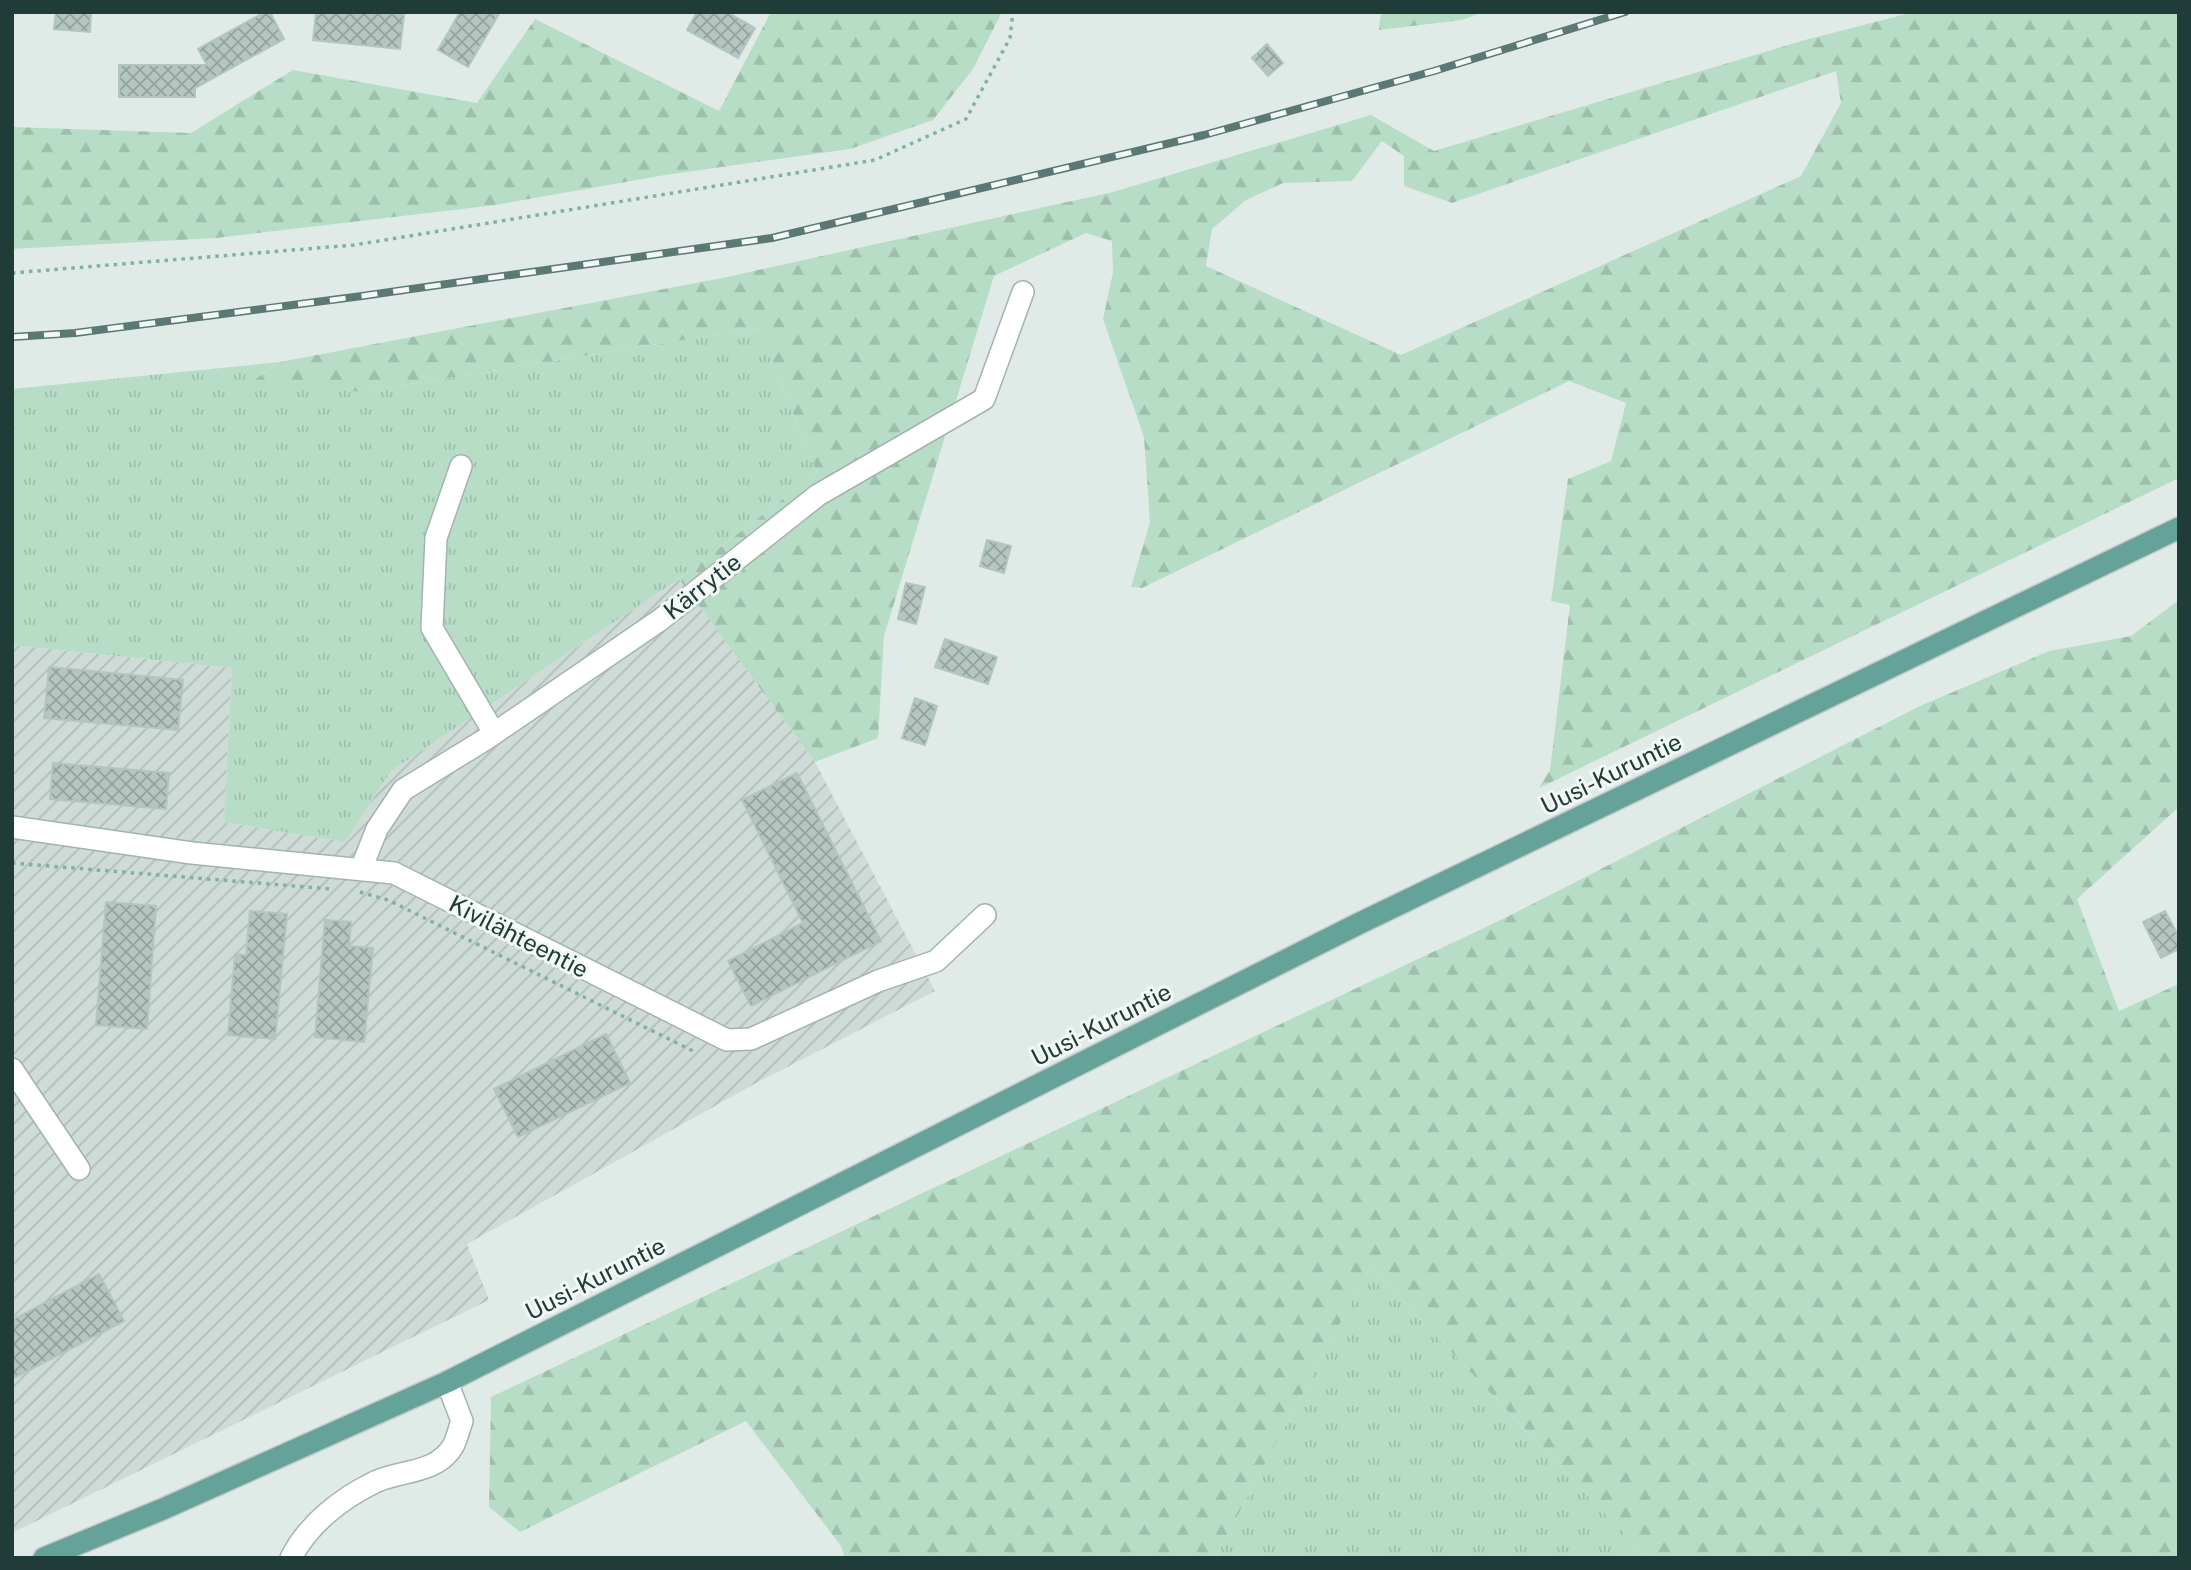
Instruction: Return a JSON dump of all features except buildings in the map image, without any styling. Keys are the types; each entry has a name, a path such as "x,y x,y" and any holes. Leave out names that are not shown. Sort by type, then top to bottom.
{"main road":[{"name":"Uusi-Kuruntie","path":"44,1558 163,1509 447,1382 1346,930 2179,528"}],"street":[{"name":"Kärrytie","path":"361,869 377,829 403,790 494,733 660,620 818,495 984,399 1023,292"},
{"path":"461,466 436,538 432,628 494,733"},
{"name":"Kivilähteentie","path":"12,827 192,853 394,873 727,1040 751,1039 878,981 936,961 985,915"},
{"path":"12,1069 79,1169"},
{"path":"291,1558 298,1544 327,1512 376,1481 434,1464 452,1448 462,1420 447,1382"}],"path":[{"path":"12,272 355,245 875,160 966,119 1010,38 1013,12"},
{"path":"12,863 333,890"},
{"path":"359,892 388,900 693,1051"}],"shaded area":[{"path":"679,579 815,762 935,991 758,1082 467,1244 489,1300 12,1533 12,645 232,668 224,822 345,842 391,771"}],"green space":[{"path":"771,12 1001,14 973,69 933,120 850,149 665,175 496,205 216,238 12,249 12,127 191,133 293,70 477,103 535,19 719,111"},
{"path":"1381,12 1483,12 1462,20 1379,30"},
{"path":"1914,12 2179,12 2179,478 1539,788 1550,770 1570,605 1551,601 1568,479 1611,461 1626,403 1569,381 1142,588 1131,587 1150,522 1144,437 1103,319 1113,272 1112,241 1086,233 994,276 884,636 878,738 815,762 679,579 817,473 758,328 361,392 251,382 280,362 722,278 1113,192 1371,115 1434,151 1805,40","holes":["1836,71 1841,103 1801,176 1401,355 1206,266 1212,229 1246,200 1283,183 1352,181 1382,141 1404,156 1404,186 1452,203"]},
{"path":"758,328 817,473 679,579 391,771 345,842 224,822 232,668 12,645 12,389 280,362 252,381 361,392"},
{"path":"2179,600 2179,807 2077,899 2119,1011 2179,984 2179,1558 1648,1558 1370,1267 1215,1558 845,1558 841,1546 746,1421 520,1532 489,1507 491,1397 1507,917 1920,706 2049,651 2131,636"},
{"path":"1370,1267 1648,1558 1215,1558"}],"railway":[{"path":"12,337 75,333 362,296 772,238 1204,135 1434,71 1625,12"}]}
